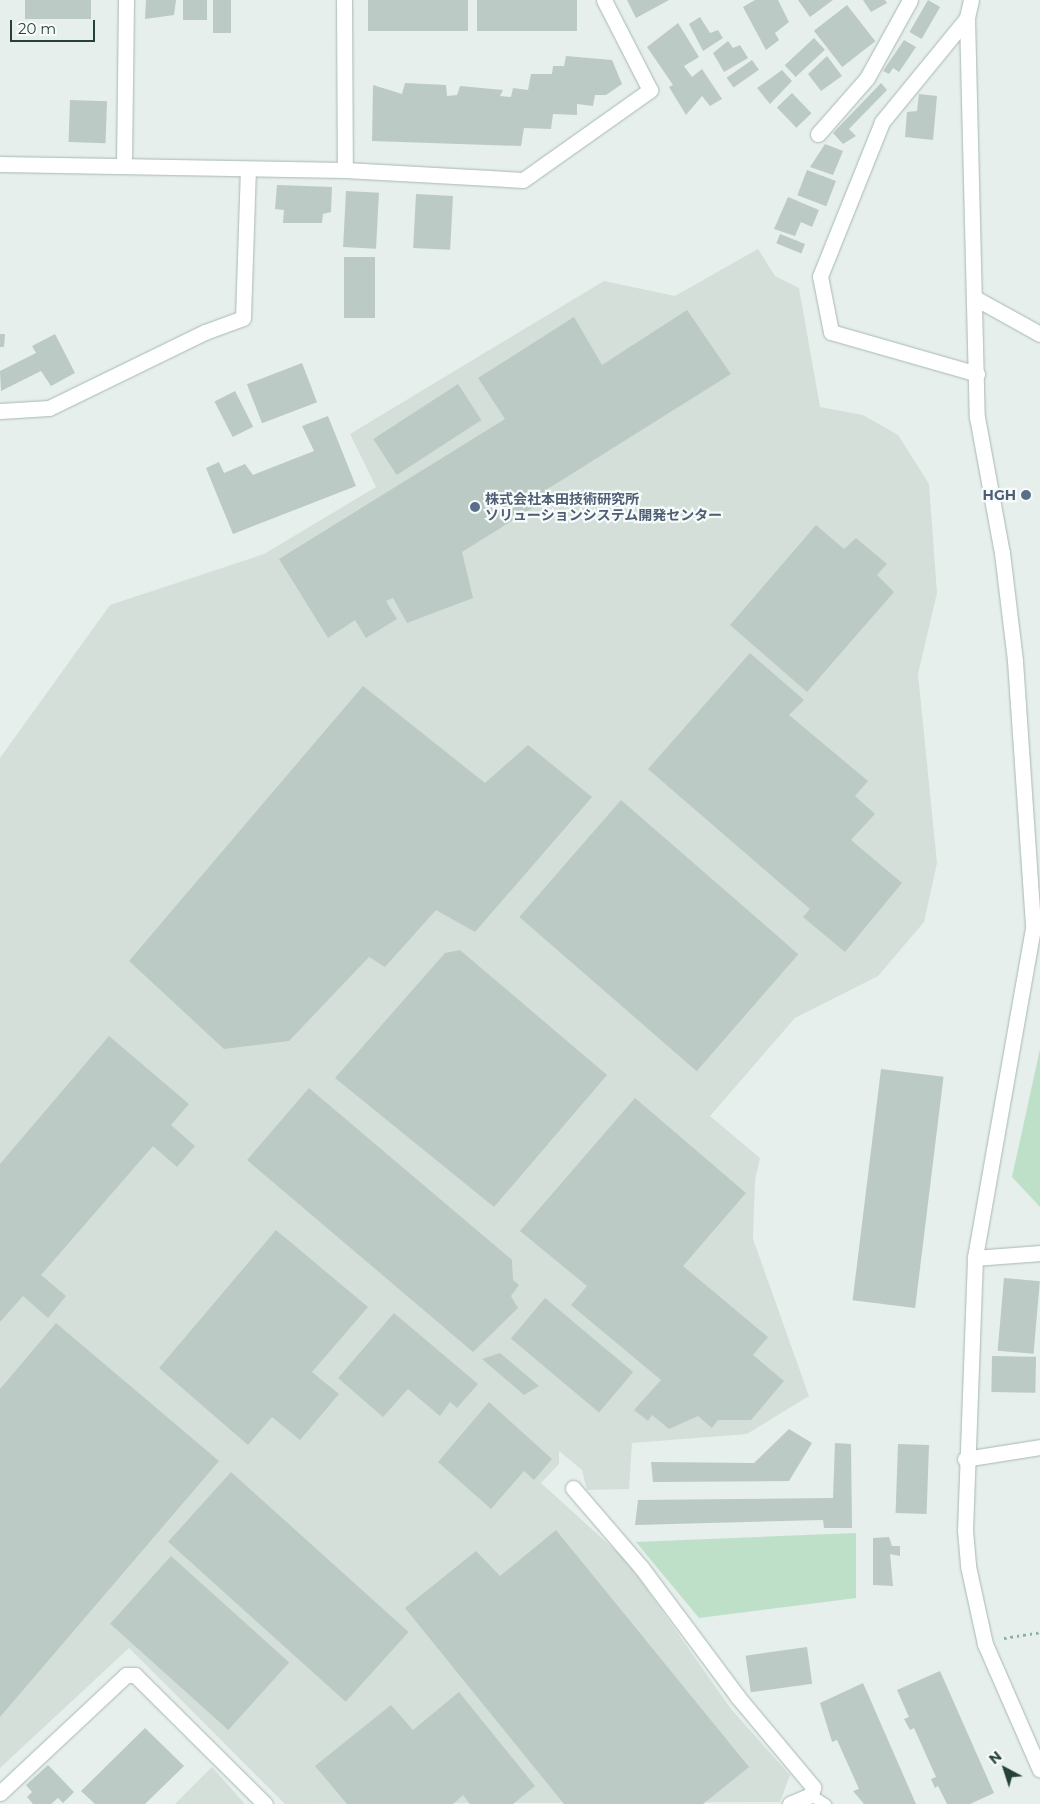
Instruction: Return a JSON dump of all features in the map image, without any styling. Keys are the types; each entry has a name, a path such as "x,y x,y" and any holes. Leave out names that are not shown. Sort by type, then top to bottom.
{"street":[{"path":"124,164 126,0"},
{"path":"344,0 346,170"},
{"path":"0,164 124,164 248,170 346,170 523,180 650,90 604,0"},
{"path":"818,134 867,78 910,0"},
{"path":"971,0 967,18 978,374 977,417 1002,553 1015,661 1033,928 975,1258 965,1458 968,1566 985,1644 1040,1770"},
{"path":"967,18 882,122 820,276 831,332 978,374"},
{"path":"0,411 49,408 205,332 243,318 248,170"},
{"path":"975,298 1040,334"},
{"path":"975,1258 1040,1253"},
{"path":"965,1458 1040,1447"},
{"path":"574,1488 641,1567 737,1696 813,1786 811,1795 790,1804"},
{"path":"0,1793 126,1675 135,1675 265,1804"}],"lane":[{"path":"811,1795 825,1804"}],"path":[{"path":"985,1644 1040,1632"}],"shaded area":[{"path":"758,249 775,276 799,288 820,407 863,415 898,435 929,484 937,593 918,674 937,863 924,922 878,976 795,1018 710,1116 760,1158 755,1180 753,1239 809,1396 747,1434 632,1443 629,1489 587,1490 582,1470 559,1451 559,1464 541,1483 627,1561 731,1709 790,1775 780,1802 285,1804 129,1648 0,1768 0,758 110,605 264,554 376,487 350,434 604,281 675,296"},
{"path":"212,1767 245,1804 175,1804"}],"green space":[{"path":"1040,1049 1040,1207 1012,1177"},
{"path":"856,1533 856,1598 699,1618 636,1542"}],"building":[{"path":"25,0 91,0 91,19 25,19"},
{"path":"146,0 176,0 174,15 145,19"},
{"path":"183,0 207,0 207,20 183,20"},
{"path":"213,0 231,0 231,33 213,33"},
{"path":"368,0 468,0 468,31 368,31"},
{"path":"477,0 577,0 577,31 477,31"},
{"path":"627,0 669,0 636,18"},
{"path":"755,0 778,0 789,22 775,33 779,40 766,50 743,7"},
{"path":"798,0 833,0 810,17"},
{"path":"863,0 885,0 887,3 871,12"},
{"path":"928,0 940,7 922,39 910,32"},
{"path":"847,5 875,41 842,67 814,31"},
{"path":"700,17 710,33 718,30 723,38 703,51 689,24"},
{"path":"678,23 699,57 684,66 692,77 702,69 722,99 710,106 702,96 686,115 669,87 673,85 647,47"},
{"path":"814,38 825,50 796,77 785,65"},
{"path":"904,40 916,47 899,72 893,68 889,74 883,71"},
{"path":"728,41 733,48 740,45 748,58 724,72 713,53"},
{"path":"566,56 612,60 622,84 606,95 595,95 593,106 577,104 577,115 553,114 551,129 524,128 521,146 372,141 373,85 402,94 405,83 446,85 447,96 457,95 460,86 503,90 500,96 511,97 513,88 528,90 531,74 552,74 553,66 564,66"},
{"path":"827,56 842,76 821,91 808,74"},
{"path":"752,60 759,70 733,88 727,78"},
{"path":"782,70 792,81 770,104 757,88"},
{"path":"881,83 887,90 849,129 856,136 843,144 833,133"},
{"path":"792,93 811,113 796,128 777,108"},
{"path":"919,94 937,96 933,140 905,137 907,112 917,111"},
{"path":"70,100 107,101 106,143 69,142"},
{"path":"825,144 843,151 833,175 810,167"},
{"path":"807,170 836,181 826,206 797,195"},
{"path":"277,185 332,187 331,212 323,214 322,223 283,223 284,210 275,209"},
{"path":"346,191 379,193 376,249 343,247"},
{"path":"416,194 453,196 450,250 413,248"},
{"path":"788,197 819,210 812,227 801,222 795,236 774,229"},
{"path":"780,234 805,244 801,253 776,243"},
{"path":"344,257 375,257 375,318 344,318"},
{"path":"687,310 731,374 546,490 550,497 462,552 473,598 407,623 393,598 386,601 397,619 366,638 355,620 328,638 279,559 505,419 478,378 574,317 602,365"},
{"path":"0,334 5,334 4,347 0,347"},
{"path":"55,334 75,373 51,386 41,371 1,391 0,371 36,353 32,346"},
{"path":"302,363 317,402 262,423 247,384"},
{"path":"458,384 481,420 397,475 373,439"},
{"path":"235,391 253,427 233,437 215,401"},
{"path":"328,416 356,486 233,534 206,468 219,462 224,473 245,464 253,475 314,451 302,426"},
{"path":"816,525 844,549 856,538 887,564 877,575 894,592 807,692 730,625"},
{"path":"750,653 804,700 789,715 868,781 855,796 875,814 851,840 902,883 845,952 803,917 810,909 648,769"},
{"path":"363,686 485,783 528,745 592,797 475,932 436,910 385,967 369,957 289,1041 224,1049 129,961"},
{"path":"621,800 798,954 697,1071 519,917"},
{"path":"460,950 607,1075 494,1207 335,1078 445,953"},
{"path":"109,1036 189,1104 171,1125 195,1146 177,1167 153,1146 41,1275 66,1296 48,1318 23,1296 0,1322 0,1164"},
{"path":"881,1069 944,1077 915,1308 853,1300"},
{"path":"309,1088 512,1260 513,1280 519,1285 511,1296 518,1308 473,1352 247,1160"},
{"path":"635,1098 746,1193 683,1266 768,1337 753,1355 784,1381 751,1420 718,1420 712,1428 698,1416 669,1429 652,1415 648,1421 634,1410 661,1380 571,1305 587,1286 520,1231"},
{"path":"276,1230 368,1307 312,1372 339,1394 300,1440 272,1417 248,1445 159,1368"},
{"path":"1004,1278 1040,1281 1034,1354 998,1351"},
{"path":"545,1298 633,1372 599,1413 511,1339"},
{"path":"394,1313 478,1384 457,1408 450,1402 440,1416 408,1389 383,1417 338,1378"},
{"path":"56,1323 219,1461 0,1717 0,1389"},
{"path":"500,1353 539,1386 524,1395 482,1359"},
{"path":"992,1356 1036,1357 1035,1393 991,1392"},
{"path":"489,1402 552,1459 534,1480 524,1471 491,1509 438,1462"},
{"path":"789,1429 812,1443 789,1481 653,1482 651,1462 754,1463"},
{"path":"835,1443 851,1444 852,1528 824,1528 823,1520 635,1525 638,1500 833,1498"},
{"path":"898,1444 929,1445 927,1514 896,1513"},
{"path":"231,1472 409,1632 346,1702 168,1542"},
{"path":"556,1530 749,1767 703,1804 564,1804 405,1608 476,1551 500,1576"},
{"path":"889,1537 892,1546 900,1546 900,1556 890,1554 893,1586 873,1585 873,1538"},
{"path":"171,1556 289,1662 228,1730 110,1624"},
{"path":"807,1647 812,1684 751,1692 746,1656"},
{"path":"940,1671 994,1793 970,1804 947,1804 938,1786 935,1788 931,1779 936,1777 914,1728 910,1730 904,1719 909,1717 897,1690"},
{"path":"863,1683 916,1804 864,1804 853,1791 859,1789 837,1740 832,1742 820,1703"},
{"path":"459,1692 535,1786 513,1804 470,1804 463,1795 453,1804 347,1804 315,1766 391,1705 413,1730"},
{"path":"145,1728 184,1766 145,1804 95,1804 81,1791"},
{"path":"48,1765 74,1792 63,1803 58,1798 51,1804 33,1804 27,1797 32,1792 26,1785"}],"place":[{"name":"HGH","path":"1026,495"},
{"name":"株式会社本田技術研究所 ソリューションシステム開発センター","path":"475,507"}]}
